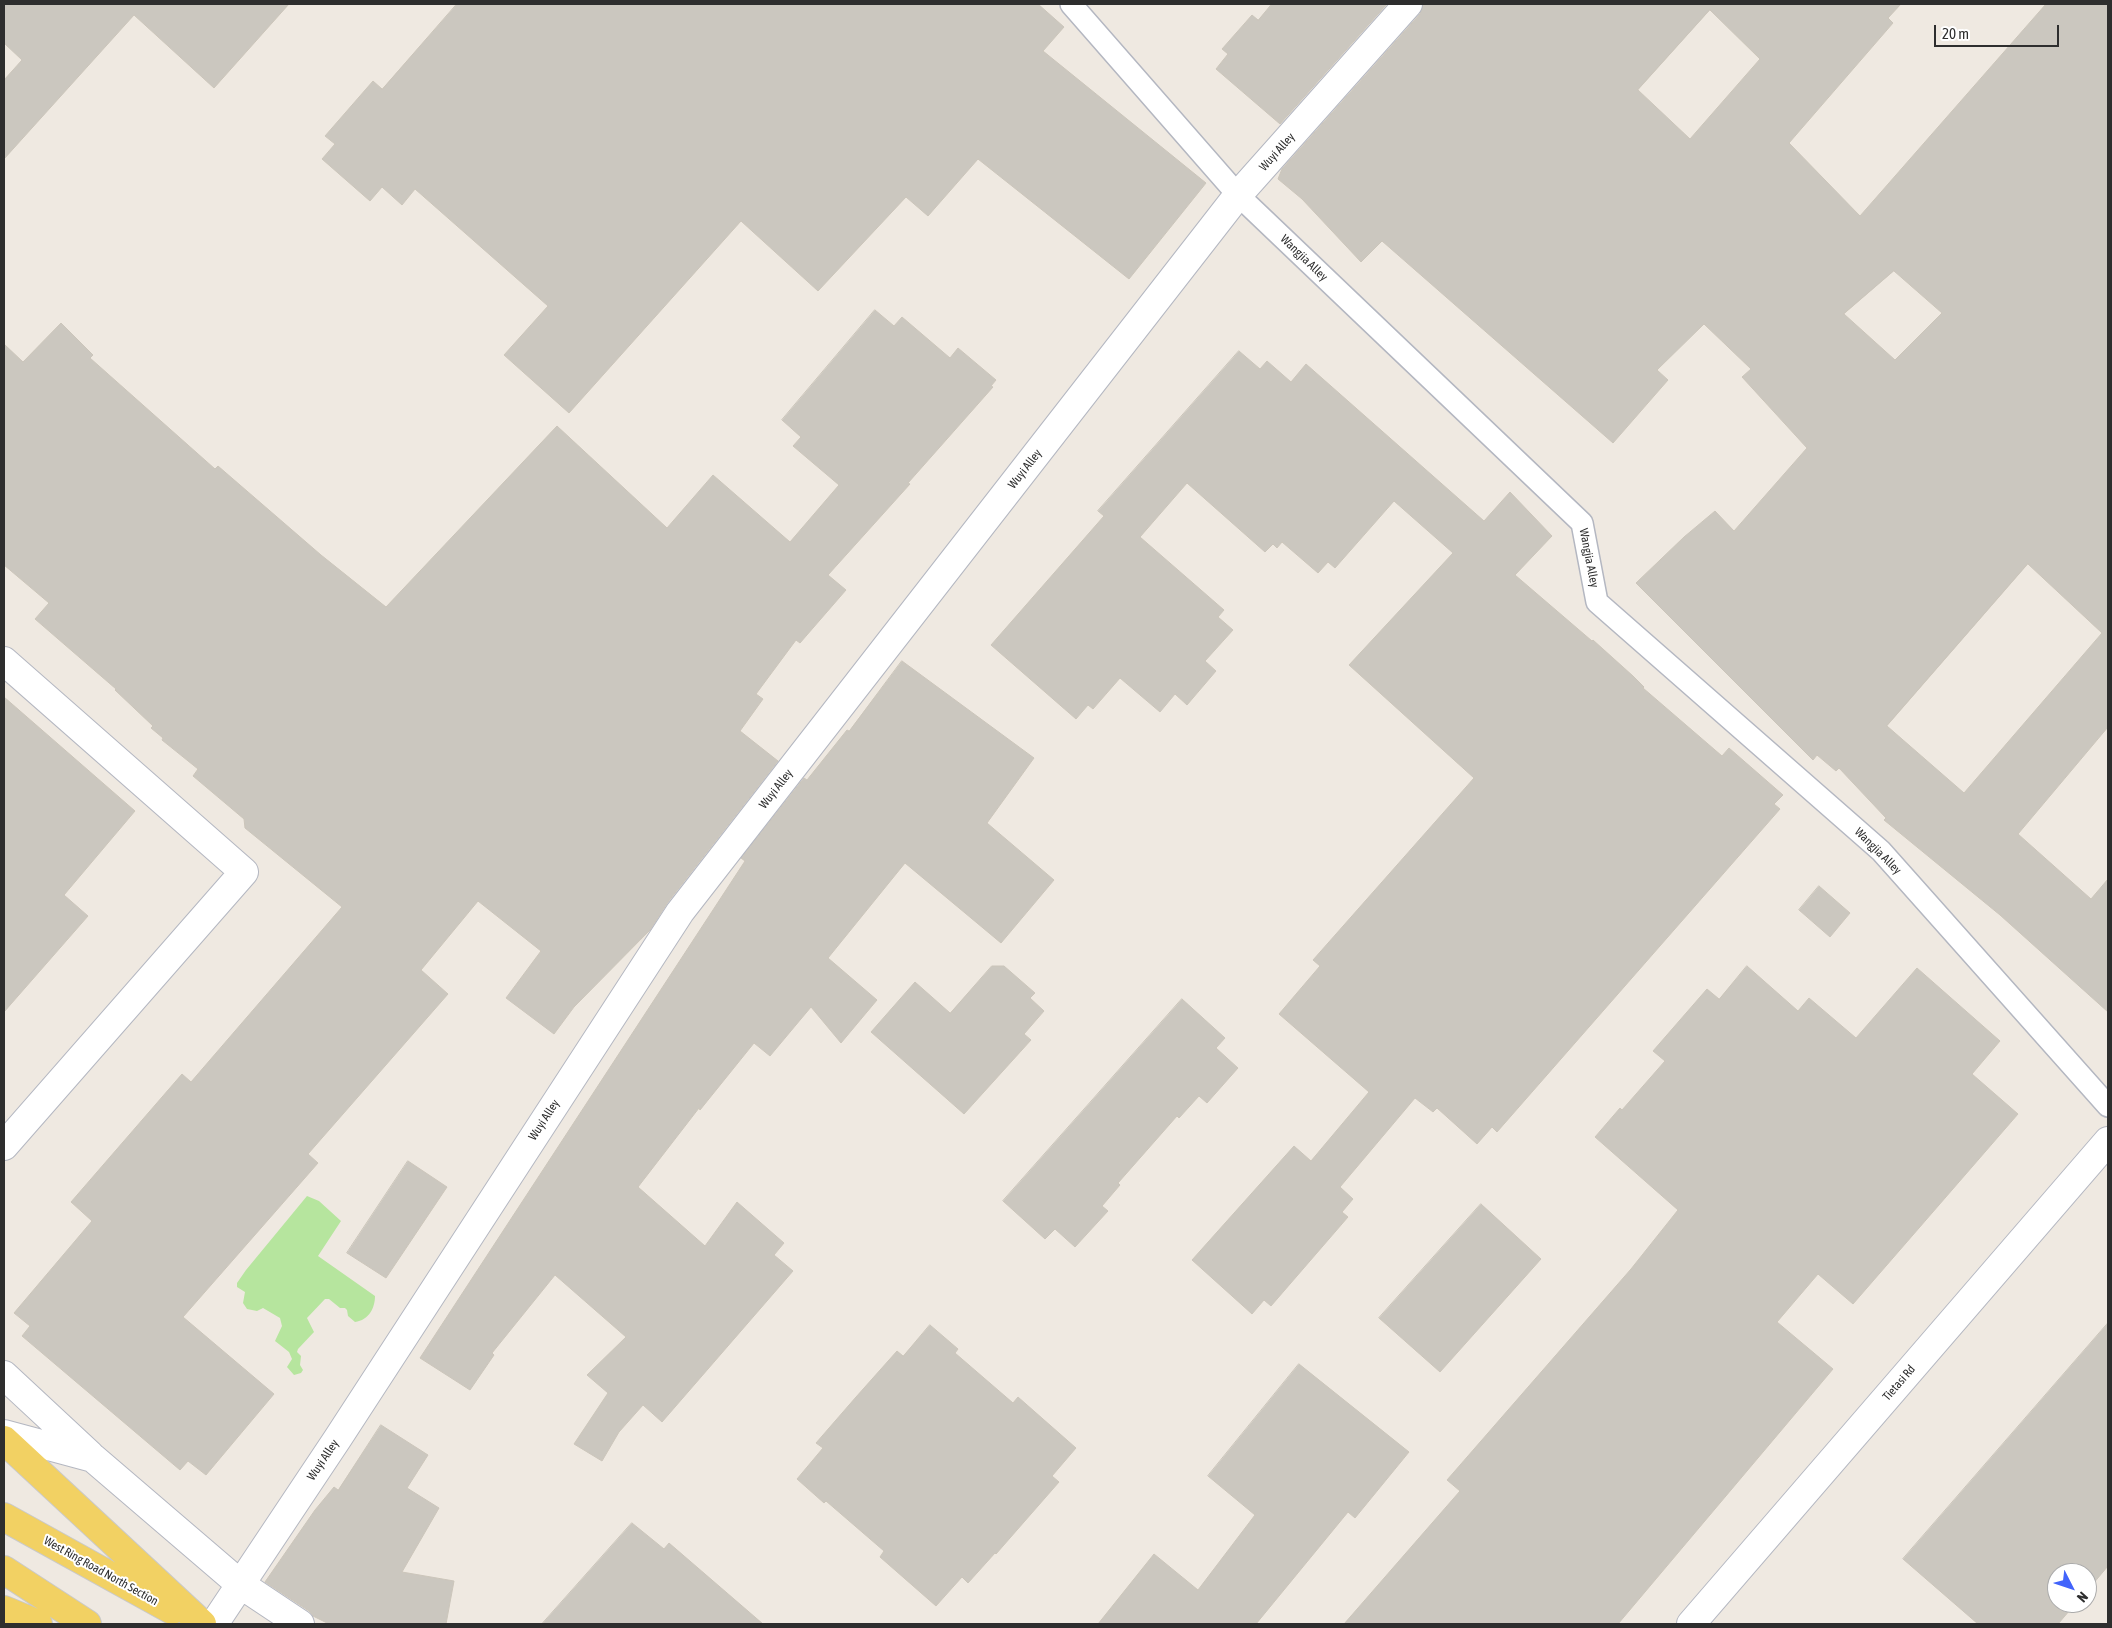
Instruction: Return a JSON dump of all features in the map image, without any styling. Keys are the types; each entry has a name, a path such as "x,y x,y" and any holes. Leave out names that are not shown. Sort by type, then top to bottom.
{"main road":[{"path":"4,1440 202,1624"},
{"name":"West Ring Road North Section","path":"4,1517 198,1624"},
{"path":"4,1570 87,1624"},
{"path":"4,1610 38,1624"}],"street":[{"name":"Wuyi Alley","path":"214,1624 354,1413 680,912 1238,195 1408,4"},
{"path":"4,661 244,872 4,1146"},
{"name":"Tietasi Rd","path":"1690,1624 2108,1141"},
{"path":"4,1375 93,1458 240,1584 300,1624"},
{"path":"4,1434 93,1458"}],"lane":[{"name":"Wangjia Alley","path":"1072,4 1238,195 1582,523 1597,602 1881,851 2108,1106"}],"green space":[{"path":"307,1196 319,1201 341,1221 318,1256 375,1296 375,1300 370,1313 364,1319 355,1322 348,1316 345,1308 340,1308 329,1299 325,1299 307,1318 314,1332 298,1349 297,1352 301,1356 300,1365 303,1370 301,1373 294,1375 287,1367 292,1359 289,1352 275,1341 282,1326 280,1318 263,1308 257,1311 247,1309 243,1303 245,1292 237,1287 237,1283"}],"building":[{"path":"4,4 289,4 214,88 134,15 4,159 4,80 22,60 4,43"},
{"path":"457,4 1038,4 1064,27 1043,51 1206,183 1129,279 978,159 928,216 906,197 818,291 741,221 569,413 504,355 548,306 415,189 402,205 382,187 370,201 322,159 335,144 325,136 373,81 382,89"},
{"path":"1272,4 1387,4 1280,124 1216,69 1228,54 1222,49 1252,15 1258,20"},
{"path":"1423,4 1901,4 1888,18 1893,23 1789,143 1860,216 2046,4 2108,4 2108,727 2018,834 2091,899 2108,879 2108,1012 2000,915 1884,820 1886,818 1839,768 1836,771 1817,755 1813,760 1636,583 1684,537 1715,511 1734,531 1807,448 1742,377 1751,369 1704,324 1657,370 1668,380 1613,443 1382,241 1361,262 1302,199 1278,179 1282,169 1420,14","holes":["1710,10 1760,59 1690,139 1638,90","1894,271 1942,313 1895,360 1844,314","2028,564 2102,633 1964,793 1887,726"]},
{"path":"875,310 894,326 902,317 950,358 958,348 996,380 991,386 993,387 908,483 910,484 828,575 846,590 800,643 796,640 756,694 763,699 740,731 778,761 668,902 650,930 574,1007 554,1034 506,998 541,951 478,901 421,970 448,994 308,1154 318,1163 183,1317 274,1394 206,1475 188,1461 180,1470 22,1336 30,1326 14,1313 92,1221 71,1202 182,1074 191,1082 342,907 245,828 244,819 193,776 198,769 162,740 163,738 151,728 153,726 116,689 35,619 49,603 4,565 4,344 23,362 61,323 93,355 90,358 215,469 218,466 321,555 386,607 557,426 667,528 713,475 790,542 839,485 793,446 801,437 782,420"},
{"path":"1239,351 1260,369 1267,361 1291,382 1306,364 1484,521 1510,492 1552,536 1515,575 1593,640 1633,676 1643,688 1722,756 1729,748 1783,795 1774,804 1780,809 1497,1132 1492,1127 1477,1144 1437,1108 1433,1112 1415,1098 1340,1187 1353,1199 1342,1212 1348,1217 1271,1306 1264,1300 1252,1314 1192,1260 1294,1146 1311,1161 1369,1092 1279,1014 1320,966 1313,960 1474,778 1349,665 1453,553 1394,501 1335,568 1328,562 1318,573 1282,542 1277,548 1273,544 1265,552 1187,483 1140,537 1224,610 1218,617 1233,630 1205,661 1216,671 1187,705 1175,694 1160,712 1120,678 1093,709 1088,705 1076,719 991,645 1104,516 1098,511"},
{"path":"902,661 1034,758 987,823 1054,880 1001,943 905,863 828,958 877,1000 841,1043 811,1007 770,1056 754,1043 700,1110 699,1108 638,1187 705,1246 737,1202 784,1243 774,1255 793,1271 662,1422 643,1405 619,1432 602,1461 574,1444 608,1393 587,1375 626,1337 555,1275 492,1353 494,1355 470,1390 420,1358 745,861 741,858 804,778 807,780 847,730 849,731"},
{"path":"4,697 135,811 64,895 88,916 4,1012"},
{"path":"1819,886 1850,913 1830,937 1799,910"},
{"path":"992,966 1004,966 1035,993 1030,998 1044,1011 1024,1034 1031,1040 964,1114 871,1032 915,982 950,1013"},
{"path":"1747,966 1798,1011 1809,998 1856,1038 1917,968 2000,1041 1972,1074 2018,1114 1853,1304 1818,1274 1777,1322 1833,1369 1618,1624 1344,1624 1460,1491 1447,1480 1631,1269 1678,1210 1595,1137 1620,1108 1622,1110 1665,1061 1653,1051 1707,989 1719,999"},
{"path":"1182,999 1225,1038 1216,1048 1238,1068 1207,1103 1199,1096 1179,1118 1177,1116 1118,1183 1120,1185 1102,1206 1108,1211 1075,1247 1055,1229 1045,1239 1003,1201"},
{"path":"408,1161 447,1187 386,1278 347,1253"},
{"path":"1481,1204 1541,1259 1440,1372 1379,1318"},
{"path":"2108,1323 2108,1566 2097,1579 2097,1563 2047,1563 2047,1613 2067,1613 2058,1624 1978,1624 1903,1559"},
{"path":"930,1325 958,1349 955,1353 1013,1403 1018,1397 1076,1448 1052,1476 1059,1482 996,1554 968,1583 962,1577 936,1606 880,1557 884,1551 826,1501 824,1503 797,1479 823,1448 816,1443 897,1351 903,1356"},
{"path":"1299,1364 1409,1452 1355,1518 1348,1512 1256,1624 1098,1624 1154,1554 1198,1590 1255,1515 1208,1476"},
{"path":"381,1425 428,1455 407,1488 439,1508 402,1572 454,1581 446,1624 329,1624 313,1616 309,1611 265,1582 315,1510 334,1487 338,1490"},
{"path":"632,1523 664,1549 669,1543 763,1624 542,1624"}]}
